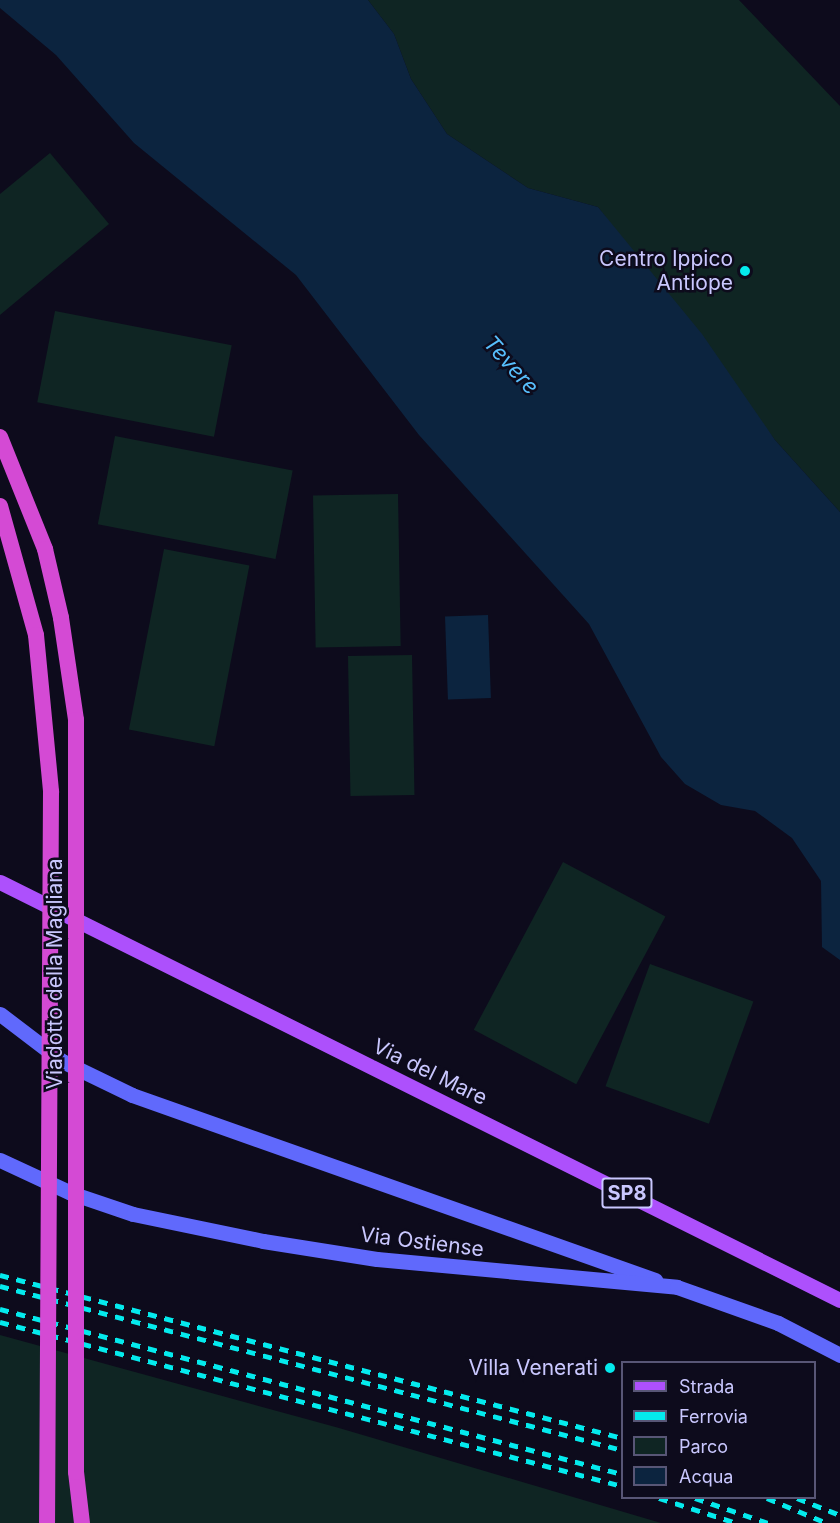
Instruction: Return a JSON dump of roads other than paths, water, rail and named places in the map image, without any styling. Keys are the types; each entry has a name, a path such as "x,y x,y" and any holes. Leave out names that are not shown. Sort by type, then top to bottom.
{"highway":[{"name":"Viadotto della Magliana","path":"0,436 45,549 61,618 76,720 75,1523"},
{"name":"Viadotto della Magliana","path":"0,506 36,635 51,792 47,1523"},
{"path":"76,1472 82,1523"}],"main road":[{"name":"Via del Mare","path":"0,882 840,1300"},
{"path":"0,1014 56,1057 132,1095 677,1287"},
{"name":"Via Ostiense","path":"0,1160 71,1193 133,1214 263,1241 377,1259 677,1287 778,1323 840,1355"}],"water":[{"name":"Tevere","path":"0,0 368,0 394,34 411,79 447,134 528,188 598,207 702,334 775,440 840,512 840,960 822,947 821,881 792,838 755,811 721,805 685,784 661,757 589,624 419,435 296,275 134,143 56,55 0,8"},
{"path":"488,615 491,698 448,699 445,617"}],"railway":[{"path":"0,1275 621,1438"},
{"path":"0,1286 621,1450"},
{"path":"0,1309 621,1474"},
{"path":"0,1322 621,1486"},
{"path":"662,1499 737,1523"},
{"path":"698,1499 768,1523"},
{"path":"769,1499 827,1523"},
{"path":"800,1499 840,1515"}],"place":[{"name":"Centro Ippico Antiope","path":"745,271"},
{"name":"Villa Venerati","path":"610,1368"}]}
